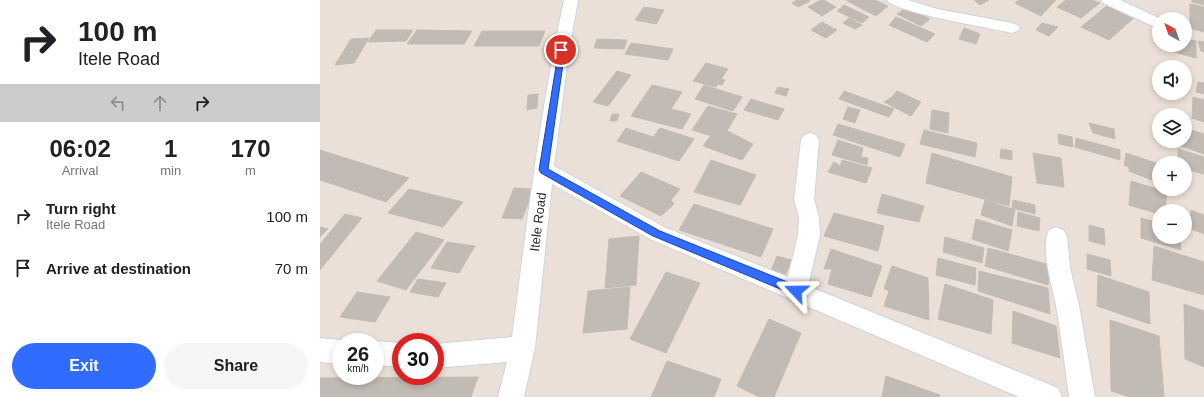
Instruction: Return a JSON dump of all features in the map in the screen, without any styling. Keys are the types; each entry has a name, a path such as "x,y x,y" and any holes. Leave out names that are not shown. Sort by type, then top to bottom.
{"street":[{"name":"Itele Road","path":"511,397 523,348 544,170 561,50 571,0"},
{"path":"894,0 911,7 946,16 966,18 1012,28"},
{"path":"1108,0 1152,21"},
{"path":"796,291 809,235 809,218 804,199 810,140"},
{"path":"544,170 657,234 1049,397"},
{"path":"1056,236 1059,268 1067,305 1082,397"},
{"path":"444,355 523,348"},
{"path":"320,350 332,351"}],"building":[{"path":"797,0 810,1 798,7 792,3"},
{"path":"821,0 824,0 836,7 822,16 808,7"},
{"path":"875,0 888,6 876,16 847,1"},
{"path":"974,0 989,0 980,5"},
{"path":"1019,0 1056,0 1041,16 1015,3"},
{"path":"1066,0 1092,0 1100,3 1081,18 1057,7"},
{"path":"1192,0 1204,0 1204,5 1192,2"},
{"path":"1109,4 1136,16 1109,40 1081,27"},
{"path":"1190,4 1204,7 1204,32 1192,29 1192,12 1190,12"},
{"path":"844,5 869,17 862,23 837,11"},
{"path":"644,7 664,10 656,24 635,20"},
{"path":"907,7 930,19 921,26 897,14"},
{"path":"896,17 935,34 927,42 889,25"},
{"path":"849,18 862,25 855,29 843,23"},
{"path":"822,22 837,30 826,38 811,30"},
{"path":"1042,23 1058,27 1049,36 1036,30"},
{"path":"964,28 980,34 976,44 959,39"},
{"path":"376,30 413,30 406,41 368,42"},
{"path":"417,30 472,31 464,44 407,44"},
{"path":"482,31 545,31 539,46 474,46"},
{"path":"369,38 354,63 335,65 351,39"},
{"path":"597,39 627,40 624,49 594,48"},
{"path":"1192,40 1196,41 1196,58 1174,52 1192,52"},
{"path":"1198,41 1204,42 1204,52 1201,51"},
{"path":"631,43 673,49 668,60 625,54"},
{"path":"706,63 728,69 721,79 725,80 722,85 718,84 716,87 693,81"},
{"path":"617,71 631,75 608,106 593,102"},
{"path":"1198,82 1204,83 1204,94 1196,92"},
{"path":"652,85 682,92 671,109 691,114 682,129 631,116"},
{"path":"704,85 742,97 733,111 695,99"},
{"path":"778,87 789,89 786,96 775,93"},
{"path":"844,91 894,109 889,117 839,99"},
{"path":"897,91 921,102 911,116 884,102 892,97"},
{"path":"538,94 537,108 527,110 528,95"},
{"path":"1193,97 1204,100 1204,122 1192,118"},
{"path":"751,99 784,109 778,120 744,110"},
{"path":"708,106 737,114 722,139 692,130"},
{"path":"848,107 860,110 855,123 843,119"},
{"path":"932,110 949,113 948,133 930,129"},
{"path":"612,114 619,114 617,121 610,121"},
{"path":"1089,123 1114,129 1115,139 1093,133"},
{"path":"838,124 905,144 900,157 833,135"},
{"path":"718,126 753,144 742,160 703,146"},
{"path":"626,128 653,137 660,128 694,139 679,161 617,141"},
{"path":"924,130 977,143 975,157 920,144"},
{"path":"1192,130 1204,134 1204,154 1187,148 1192,148"},
{"path":"1058,134 1072,137 1073,147 1059,144"},
{"path":"1076,138 1120,150 1120,160 1075,147"},
{"path":"838,140 863,148 861,157 868,158 867,165 832,155"},
{"path":"1001,149 1012,151 1012,160 1000,158"},
{"path":"1178,149 1204,157 1204,174 1192,171 1192,156 1178,156"},
{"path":"320,150 409,178 386,202 320,180"},
{"path":"932,153 1012,177 1009,206 926,183"},
{"path":"1033,153 1061,158 1064,187 1037,183"},
{"path":"1126,153 1152,162 1152,180 1129,171 1129,167 1124,165"},
{"path":"711,160 756,175 740,205 694,192"},
{"path":"842,160 872,168 866,183 828,172 834,162 840,166"},
{"path":"641,172 680,189 671,200 674,204 661,216 620,196"},
{"path":"1131,181 1152,187 1152,196 1167,196 1166,204 1152,204 1152,212 1129,205"},
{"path":"514,188 534,189 522,219 502,218"},
{"path":"409,189 463,202 443,227 388,213"},
{"path":"882,194 924,206 919,222 877,213"},
{"path":"985,200 1015,210 1012,226 981,215"},
{"path":"1013,200 1035,205 1035,214 1012,208"},
{"path":"694,204 773,229 761,257 679,230"},
{"path":"1192,210 1204,215 1204,234 1192,229"},
{"path":"1018,212 1040,218 1039,231 1017,226"},
{"path":"834,213 884,226 878,251 824,236"},
{"path":"345,214 362,218 320,270 320,244"},
{"path":"1141,218 1152,221 1152,241 1141,238"},
{"path":"976,219 1012,230 1008,251 972,239"},
{"path":"1089,225 1104,229 1105,245 1089,241"},
{"path":"320,227 328,229 320,237"},
{"path":"416,232 444,240 406,290 377,281"},
{"path":"639,236 636,285 605,288 609,239"},
{"path":"945,237 984,248 982,263 943,252"},
{"path":"447,242 475,246 459,273 431,268"},
{"path":"1161,244 1181,244 1181,250"},
{"path":"1154,246 1204,262 1204,295 1152,280"},
{"path":"988,248 1050,265 1048,285 985,266"},
{"path":"831,249 882,266 871,297 828,284 832,269 824,269"},
{"path":"1087,254 1110,260 1111,276 1087,269"},
{"path":"777,256 792,260 785,276 771,271"},
{"path":"938,258 976,268 975,285 936,275"},
{"path":"892,266 928,278 929,320 884,306 889,291 884,288"},
{"path":"979,271 1048,288 1050,314 978,291"},
{"path":"666,272 700,283 666,353 630,339"},
{"path":"1098,275 1149,292 1150,324 1097,306"},
{"path":"418,279 446,283 438,297 410,292"},
{"path":"945,284 993,300 991,334 938,319"},
{"path":"630,287 627,329 583,333 588,291"},
{"path":"357,292 390,297 375,322 340,317"},
{"path":"1184,304 1204,311 1204,367 1185,359"},
{"path":"1013,311 1056,326 1060,358 1012,343"},
{"path":"769,319 801,333 774,397 759,397 737,386"},
{"path":"1110,320 1159,336 1164,397 1130,397 1111,391"},
{"path":"667,361 721,379 714,397 651,397"},
{"path":"886,376 940,395 939,397 882,397"},
{"path":"444,377 478,377 471,397 320,397 320,378 332,378 332,385 384,385 384,378 392,378 392,385 444,385"}],"route":[{"path":"561,50 544,170 657,234 796,291"}]}
